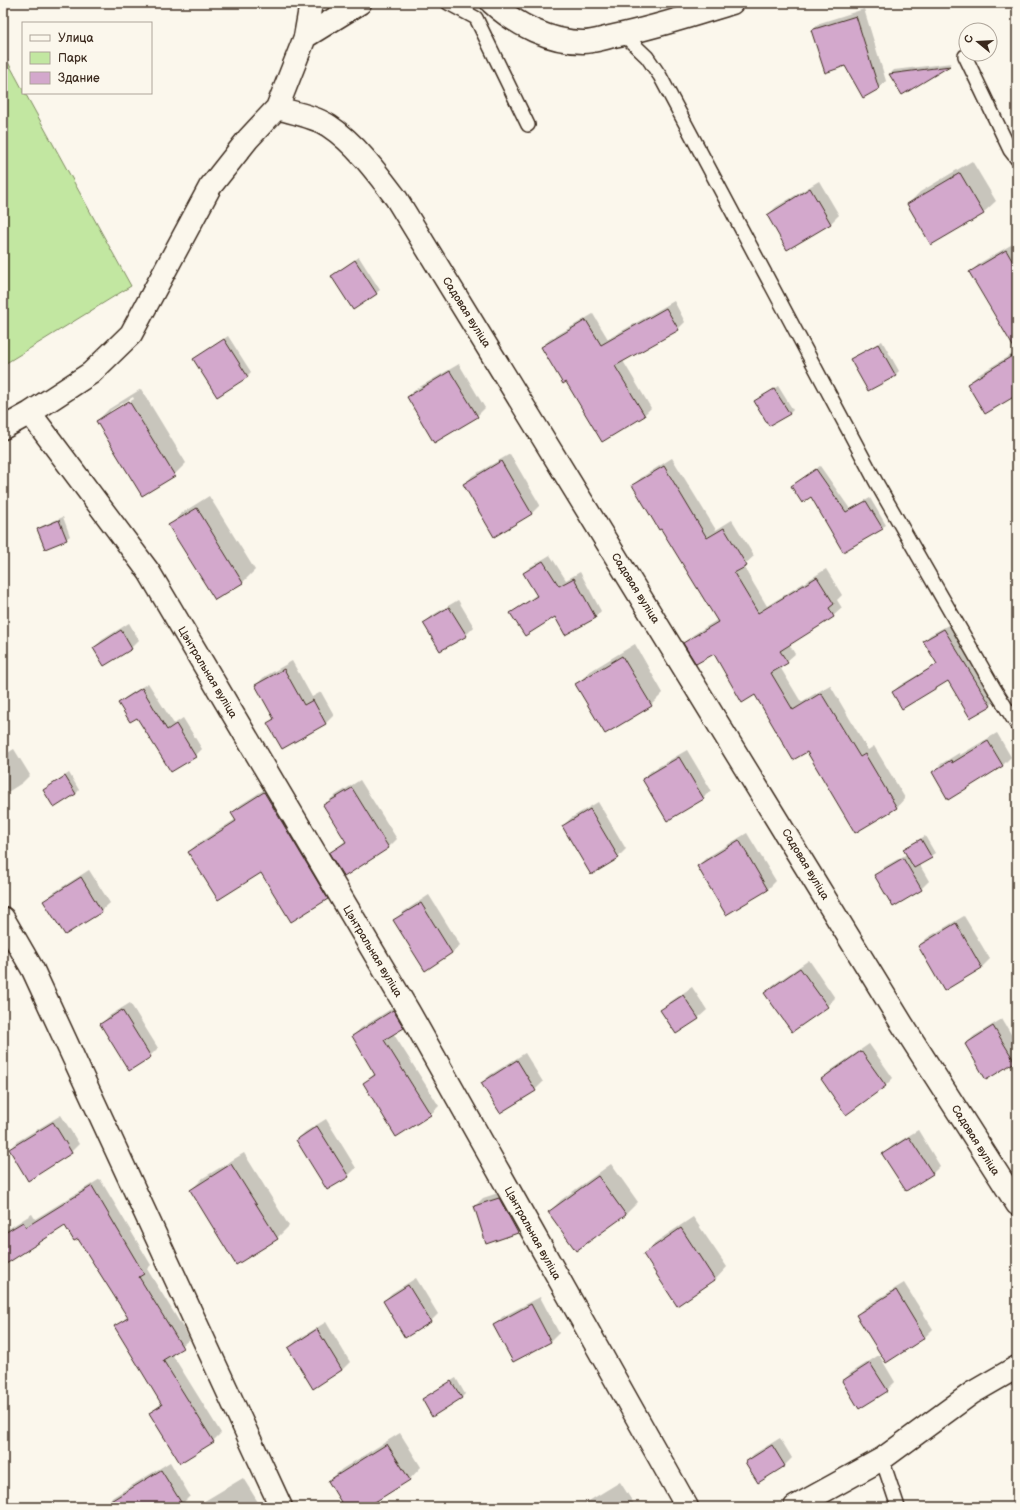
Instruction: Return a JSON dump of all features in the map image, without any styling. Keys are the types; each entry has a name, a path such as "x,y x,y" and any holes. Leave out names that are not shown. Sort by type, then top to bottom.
{"street":[{"path":"3,428 30,413 91,373 131,334 138,323 162,272 210,187 248,139 277,108 305,37 311,3"},
{"path":"305,37 360,3"},
{"path":"492,3 501,11 539,33 563,40 585,42 623,34 732,3"},
{"name":"Садовая вуліца","path":"277,108 304,115 329,126 365,158 396,198 902,1024 1017,1204"},
{"name":"Цэнтральная вуліца","path":"30,413 149,572 409,1012 687,1507"},
{"path":"3,918 33,970 281,1507"},
{"path":"795,1507 882,1459 972,1393 1017,1367"}],"lane":[{"path":"448,3 476,18 528,125"},
{"path":"623,34 647,57 660,76 876,482 995,690 1017,725"},
{"path":"968,62 1010,150 1017,160"},
{"path":"882,1459 898,1507"}],"green space":[{"path":"3,53 22,88 22,94 26,94 131,286 3,365"}],"building":[{"path":"856,16 879,89 863,98 845,66 825,73 811,30"},
{"path":"950,66 902,95 889,74"},
{"path":"960,173 984,214 931,245 907,204"},
{"path":"810,188 831,224 787,250 767,215"},
{"path":"1006,250 1017,269 1017,353 969,272"},
{"path":"355,260 377,294 353,310 331,276"},
{"path":"666,308 679,330 615,366 645,416 602,442 566,382 563,384 541,347 586,320 601,345"},
{"path":"224,339 248,377 217,397 193,359"},
{"path":"878,344 896,376 868,391 850,359"},
{"path":"1017,353 1017,395 985,414 967,384"},
{"path":"450,371 478,417 434,443 407,397"},
{"path":"774,389 790,414 769,426 754,401"},
{"path":"129,401 175,476 142,496 96,421"},
{"path":"501,461 532,514 494,537 463,484"},
{"path":"664,466 707,538 724,528 747,566 734,573 758,613 817,577 834,604 829,608 834,617 780,651 788,663 771,673 793,710 821,693 860,757 865,754 897,808 855,833 807,752 793,760 755,695 742,703 714,654 696,664 683,643 718,622 632,485"},
{"path":"816,469 846,512 866,501 883,529 843,552 811,497 802,503 791,486"},
{"path":"197,508 243,583 215,600 168,525"},
{"path":"59,520 67,540 45,549 37,529"},
{"path":"543,561 559,586 574,578 596,618 565,635 555,617 525,636 510,613 537,596 523,573"},
{"path":"449,607 467,636 440,651 423,623"},
{"path":"944,629 991,706 970,718 948,681 902,709 892,692 937,664 923,641"},
{"path":"121,630 132,649 104,666 93,648"},
{"path":"622,656 652,706 605,734 575,684"},
{"path":"284,669 304,705 313,700 326,724 282,749 267,723 274,719 255,685"},
{"path":"142,688 167,730 176,724 196,757 171,772 137,718 130,722 118,703"},
{"path":"988,741 1003,766 948,800 932,772 951,760 952,763"},
{"path":"679,757 704,799 667,821 642,779"},
{"path":"65,776 76,794 54,808 43,790"},
{"path":"352,788 389,848 344,877 329,853 346,842 323,805"},
{"path":"264,792 328,899 291,922 261,873 218,900 188,852 236,821 231,813"},
{"path":"590,809 619,858 591,875 562,826"},
{"path":"921,839 932,858 914,868 903,849"},
{"path":"739,840 768,890 726,915 697,866"},
{"path":"903,858 922,890 893,907 874,875"},
{"path":"81,877 102,912 65,935 43,901"},
{"path":"421,903 452,953 425,971 393,920"},
{"path":"956,923 982,968 944,991 918,946"},
{"path":"800,968 828,1007 792,1032 764,993"},
{"path":"683,995 699,1019 676,1034 660,1010"},
{"path":"122,1010 151,1057 129,1071 100,1024"},
{"path":"393,1010 404,1028 384,1040 431,1115 396,1137 363,1083 375,1075 352,1036"},
{"path":"993,1026 1015,1062 986,1080 965,1044"},
{"path":"861,1051 886,1086 846,1115 821,1079"},
{"path":"517,1060 536,1091 500,1113 481,1083"},
{"path":"53,1122 72,1153 28,1181 9,1149"},
{"path":"317,1126 349,1177 327,1190 296,1140"},
{"path":"909,1137 933,1174 906,1191 882,1154"},
{"path":"231,1164 278,1239 236,1265 190,1190"},
{"path":"598,1176 626,1215 576,1251 548,1212"},
{"path":"92,1186 144,1274 139,1277 183,1348 163,1360 214,1442 180,1463 149,1413 162,1405 114,1326 128,1318 78,1239 74,1241 65,1226 3,1266 3,1234 23,1222 26,1227"},
{"path":"499,1198 518,1233 486,1244 474,1206"},
{"path":"681,1228 715,1280 677,1306 643,1254"},
{"path":"408,1285 431,1322 405,1338 383,1301"},
{"path":"896,1290 925,1338 886,1363 856,1315"},
{"path":"531,1304 551,1342 513,1362 493,1325"},
{"path":"317,1329 342,1370 313,1389 288,1348"},
{"path":"870,1363 888,1391 859,1409 842,1381"},
{"path":"451,1381 462,1398 432,1417 422,1399"},
{"path":"387,1444 410,1480 367,1507 344,1507 328,1481"},
{"path":"772,1445 785,1466 758,1483 745,1462"},
{"path":"161,1470 184,1507 101,1507"}]}
